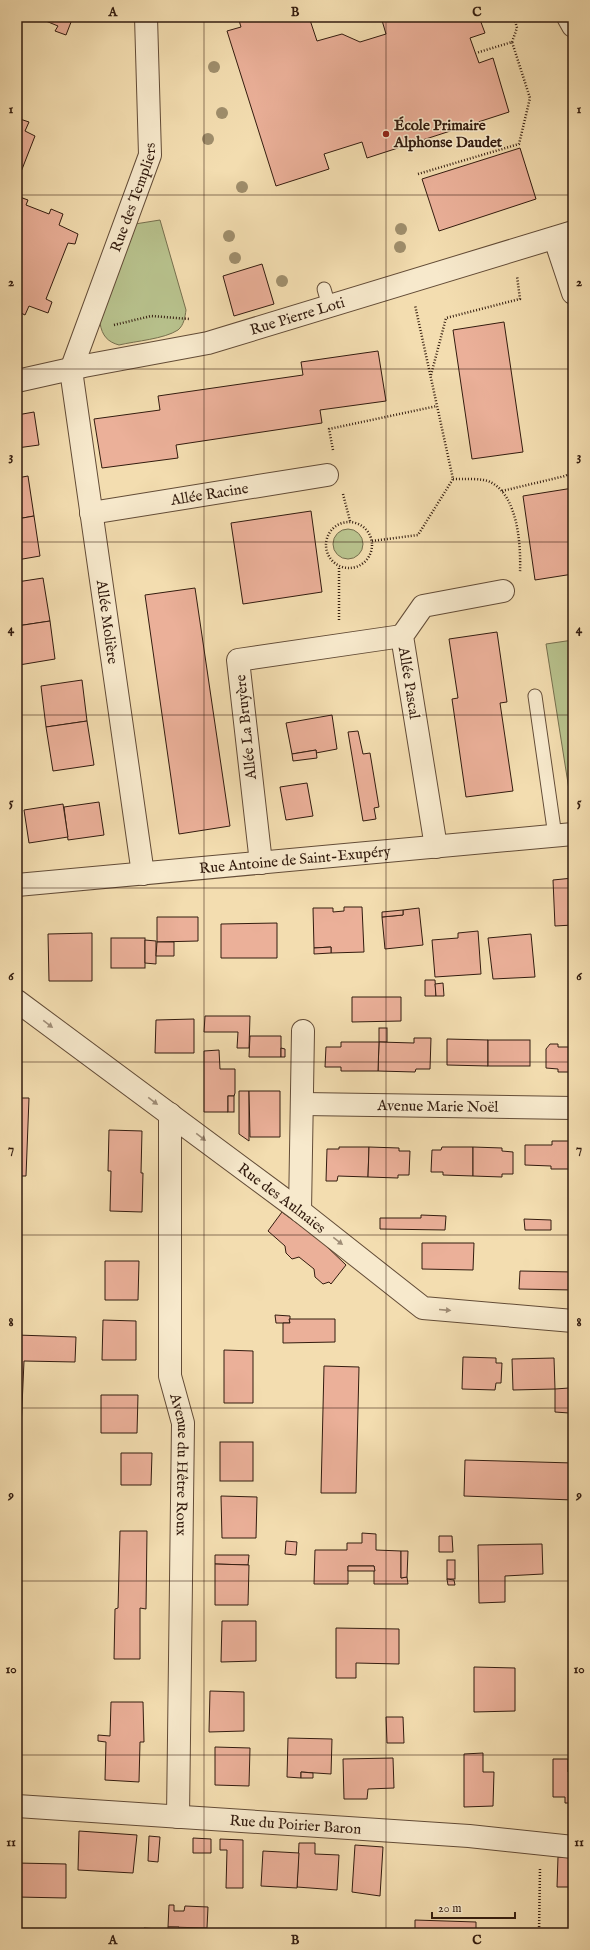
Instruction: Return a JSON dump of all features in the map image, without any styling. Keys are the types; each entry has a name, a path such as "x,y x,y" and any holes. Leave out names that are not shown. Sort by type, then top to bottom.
{"street":[{"name":"Rue des Templiers","path":"71,370 150,155 146,17"},
{"path":"568,17 573,26"},
{"path":"564,235 573,293"},
{"name":"Rue Pierre Loti","path":"17,382 208,343 327,297 410,282 564,235"},
{"name":"Allée Molière","path":"71,370 143,874"},
{"name":"Allée Racine","path":"91,513 327,475"},
{"name":"Allée Pascal","path":"436,847 402,636 423,606 503,591"},
{"name":"Allée La Bruyère","path":"261,863 238,660 402,636"},
{"name":"Rue Antoine de Saint-Exupéry","path":"17,885 564,835"},
{"name":"Rue des Aulnaies","path":"17,1000 300,1211 422,1308 573,1321"},
{"path":"300,1211 303,1104 303,1031"},
{"name":"Avenue Marie Noël","path":"303,1104 573,1108"},
{"name":"Avenue du Hêtre Roux","path":"170,1114 170,1376 183,1423 178,1817"},
{"name":"Rue du Poirier Baron","path":"17,1806 469,1836 573,1847"}],"lane":[{"path":"535,696 564,835"}],"path":[{"path":"418,174 518,144 530,98 512,42 517,28 514,17"},
{"path":"476,53 512,42"},
{"path":"431,376 446,318 520,299 512,251"},
{"path":"372,541 418,535 453,478 410,282"},
{"path":"90,316 113,325 151,316 194,319"},
{"path":"333,451 329,429 437,406"},
{"path":"502,491 565,476 573,472"},
{"path":"453,478 489,481 502,491 517,520 521,571 503,591"},
{"path":"350,521 365,527 372,541 369,557 356,568 339,567 329,558 325,546 328,533 337,524 350,521"},
{"path":"339,567 339,646"},
{"path":"539,1933 541,1844"}],"green space":[{"path":"160,220 186,310 184,321 178,330 165,336 119,345 115,344 106,338 100,323 135,224"},
{"path":"348,529 359,533 363,544 359,555 348,559 337,555 333,544 337,533"},
{"path":"573,640 573,815 546,644"}],"building":[{"path":"36,17 73,17 66,35 55,31 58,26"},
{"path":"238,17 309,17 317,41 342,34 360,42 386,34 381,17 479,17 485,33 470,38 479,63 493,58 509,112 367,158 362,142 324,154 329,169 276,186 227,31 241,27"},
{"path":"17,118 29,122 25,131 35,136 17,182"},
{"path":"520,148 536,199 439,231 422,179"},
{"path":"17,196 28,200 26,205 49,214 51,209 63,214 59,225 78,234 75,244 68,243 46,299 52,302 48,313 29,306 25,315 17,311"},
{"path":"262,264 274,304 234,316 223,276"},
{"path":"504,322 523,452 472,459 453,330"},
{"path":"378,351 386,401 320,410 322,423 176,445 178,458 102,468 94,419 160,410 158,396 303,375 301,362"},
{"path":"34,412 39,445 17,448 17,415"},
{"path":"28,476 34,516 17,519 17,478"},
{"path":"573,488 573,574 535,580 523,496"},
{"path":"311,511 322,592 243,604 231,523"},
{"path":"34,516 40,556 17,560 17,519"},
{"path":"43,578 50,621 17,626 17,582"},
{"path":"195,588 230,826 179,834 145,595"},
{"path":"50,621 55,659 19,665 17,626"},
{"path":"497,632 507,702 500,703 513,791 466,797 452,699 458,698 449,639"},
{"path":"82,680 87,721 46,727 41,686"},
{"path":"332,715 337,749 316,753 316,750 292,754 286,723"},
{"path":"87,721 94,765 53,771 46,727"},
{"path":"358,731 363,754 370,753 379,807 374,808 376,819 363,821 348,732"},
{"path":"316,750 317,758 293,761 292,754"},
{"path":"307,783 313,816 286,820 280,787"},
{"path":"99,802 104,835 68,840 64,807"},
{"path":"63,804 68,837 29,843 24,810"},
{"path":"573,878 573,925 555,926 553,880"},
{"path":"344,907 362,907 364,952 331,953 331,947 314,948 313,908 333,908 333,912 344,911"},
{"path":"419,908 423,945 385,949 382,917 403,915 403,910"},
{"path":"403,910 403,915 382,917 382,912"},
{"path":"157,917 198,917 198,941 157,942"},
{"path":"277,923 277,958 221,958 221,924"},
{"path":"478,931 481,974 435,977 432,940 458,938 458,933"},
{"path":"92,933 92,981 49,981 48,934"},
{"path":"531,934 535,977 493,979 488,938"},
{"path":"111,938 145,938 145,968 111,968"},
{"path":"145,940 156,941 156,964 145,963"},
{"path":"157,942 174,942 174,956 156,956"},
{"path":"331,947 331,953 314,954 314,948"},
{"path":"425,980 435,980 436,996 425,996"},
{"path":"443,983 444,996 436,996 435,984"},
{"path":"352,997 401,997 401,1021 352,1022"},
{"path":"205,1016 250,1016 249,1048 237,1048 238,1032 204,1032"},
{"path":"194,1019 194,1053 155,1053 156,1020"},
{"path":"379,1028 387,1028 387,1042 379,1042"},
{"path":"250,1036 281,1036 281,1057 249,1057"},
{"path":"414,1038 431,1038 430,1069 416,1069 415,1072 378,1071 379,1042 414,1043"},
{"path":"447,1039 488,1040 488,1066 447,1065"},
{"path":"488,1040 530,1040 530,1066 488,1066"},
{"path":"341,1042 379,1042 378,1071 341,1071 341,1067 325,1067 326,1047 341,1047"},
{"path":"550,1044 558,1044 558,1047 573,1047 573,1072 558,1072 558,1069 546,1068 546,1049"},
{"path":"281,1048 285,1049 285,1057 281,1057"},
{"path":"219,1050 220,1069 235,1069 235,1093 234,1096 228,1096 228,1112 204,1112 204,1051"},
{"path":"239,1091 249,1091 249,1141 239,1134"},
{"path":"249,1091 280,1091 280,1137 250,1137"},
{"path":"228,1096 234,1096 234,1112 228,1112"},
{"path":"17,1098 29,1098 26,1176 17,1176"},
{"path":"109,1130 142,1131 142,1212 110,1211 111,1171 108,1171"},
{"path":"552,1141 573,1141 573,1169 551,1169 551,1166 525,1165 525,1145 552,1145"},
{"path":"339,1147 369,1147 368,1177 338,1176 337,1181 326,1181 327,1149 339,1149"},
{"path":"369,1147 399,1148 399,1151 410,1151 409,1175 398,1175 398,1178 368,1177"},
{"path":"442,1147 473,1147 473,1176 443,1175 443,1172 431,1172 432,1150 441,1150"},
{"path":"473,1147 502,1148 502,1151 513,1152 513,1174 502,1174 502,1177 473,1176"},
{"path":"282,1212 321,1241 346,1265 331,1284 329,1282 323,1284 315,1277 314,1269 299,1257 292,1259 286,1253 285,1246 268,1231"},
{"path":"421,1215 446,1216 445,1230 380,1229 380,1218 421,1218"},
{"path":"524,1219 551,1220 551,1230 525,1230"},
{"path":"422,1243 474,1243 473,1270 422,1269"},
{"path":"105,1261 139,1261 138,1300 105,1300"},
{"path":"520,1271 573,1272 573,1290 519,1289"},
{"path":"275,1315 290,1316 290,1323 276,1323"},
{"path":"289,1319 335,1319 335,1342 283,1343 283,1323 290,1323"},
{"path":"103,1320 136,1321 136,1360 102,1360"},
{"path":"17,1335 76,1337 75,1362 24,1361 21,1429 17,1429"},
{"path":"224,1350 253,1351 253,1403 224,1403"},
{"path":"463,1357 496,1358 496,1363 502,1363 501,1383 496,1383 495,1390 462,1389"},
{"path":"554,1358 555,1389 513,1390 512,1359"},
{"path":"324,1366 359,1367 356,1493 321,1493"},
{"path":"571,1372 573,1372 573,1413 571,1413"},
{"path":"569,1388 569,1413 555,1412 555,1389"},
{"path":"101,1395 138,1395 137,1433 101,1433"},
{"path":"220,1442 253,1442 253,1481 220,1481"},
{"path":"121,1453 152,1453 151,1485 121,1485"},
{"path":"465,1460 573,1463 573,1500 464,1496"},
{"path":"221,1496 257,1497 256,1538 222,1538"},
{"path":"120,1531 147,1531 146,1609 140,1608 140,1659 114,1659 115,1609 118,1608"},
{"path":"362,1533 376,1534 376,1550 401,1551 401,1578 407,1577 408,1584 374,1584 374,1566 348,1566 348,1584 314,1584 315,1550 347,1550 347,1543 362,1543"},
{"path":"439,1536 452,1536 453,1552 439,1552"},
{"path":"286,1541 297,1542 296,1555 285,1554"},
{"path":"542,1544 543,1574 505,1576 505,1602 479,1603 478,1545"},
{"path":"401,1551 408,1551 407,1577 401,1578"},
{"path":"215,1555 249,1555 248,1565 215,1564"},
{"path":"447,1560 455,1560 455,1579 447,1579"},
{"path":"215,1564 249,1565 248,1605 215,1605"},
{"path":"348,1566 374,1566 375,1571 348,1571"},
{"path":"447,1579 454,1580 455,1585 448,1585"},
{"path":"222,1621 256,1621 256,1661 221,1662"},
{"path":"336,1628 399,1629 399,1664 356,1663 356,1678 336,1678"},
{"path":"474,1667 515,1668 515,1711 474,1712"},
{"path":"210,1691 244,1692 244,1731 209,1732"},
{"path":"111,1702 143,1702 144,1742 140,1742 139,1782 105,1780 106,1742 98,1741 98,1735 110,1736"},
{"path":"386,1717 403,1717 404,1743 387,1743"},
{"path":"288,1738 332,1739 331,1774 301,1772 301,1778 287,1777"},
{"path":"215,1747 250,1748 249,1786 215,1785"},
{"path":"483,1753 483,1772 494,1772 493,1806 464,1807 464,1754"},
{"path":"393,1758 394,1788 368,1789 367,1799 344,1799 343,1759"},
{"path":"553,1759 568,1759 568,1772 573,1773 573,1803 565,1803 565,1797 553,1797"},
{"path":"301,1772 313,1773 313,1778 301,1778"},
{"path":"79,1831 137,1835 133,1873 78,1870"},
{"path":"149,1836 160,1837 158,1862 148,1861"},
{"path":"193,1838 211,1839 211,1853 193,1853"},
{"path":"220,1839 243,1840 243,1888 226,1888 227,1850 220,1850"},
{"path":"299,1843 315,1843 315,1854 339,1855 337,1890 297,1887"},
{"path":"355,1845 383,1847 380,1896 352,1892"},
{"path":"263,1851 299,1853 297,1888 261,1886"},
{"path":"558,1857 573,1858 573,1887 557,1887"},
{"path":"17,1863 66,1864 66,1898 17,1897"},
{"path":"169,1905 174,1905 174,1911 184,1911 185,1906 208,1907 207,1928 168,1927"},
{"path":"415,1920 476,1922 476,1933 405,1933 405,1930 415,1930"},
{"path":"168,1927 179,1927 178,1933 168,1933"},
{"path":"144,1928 158,1929 158,1933 144,1933"},
{"path":"17,1931 50,1932 50,1933 17,1933"},
{"path":"329,1932 329,1933 276,1933"}],"place":[{"name":"École Primaire Alphonse Daudet","path":"386,134"}]}
